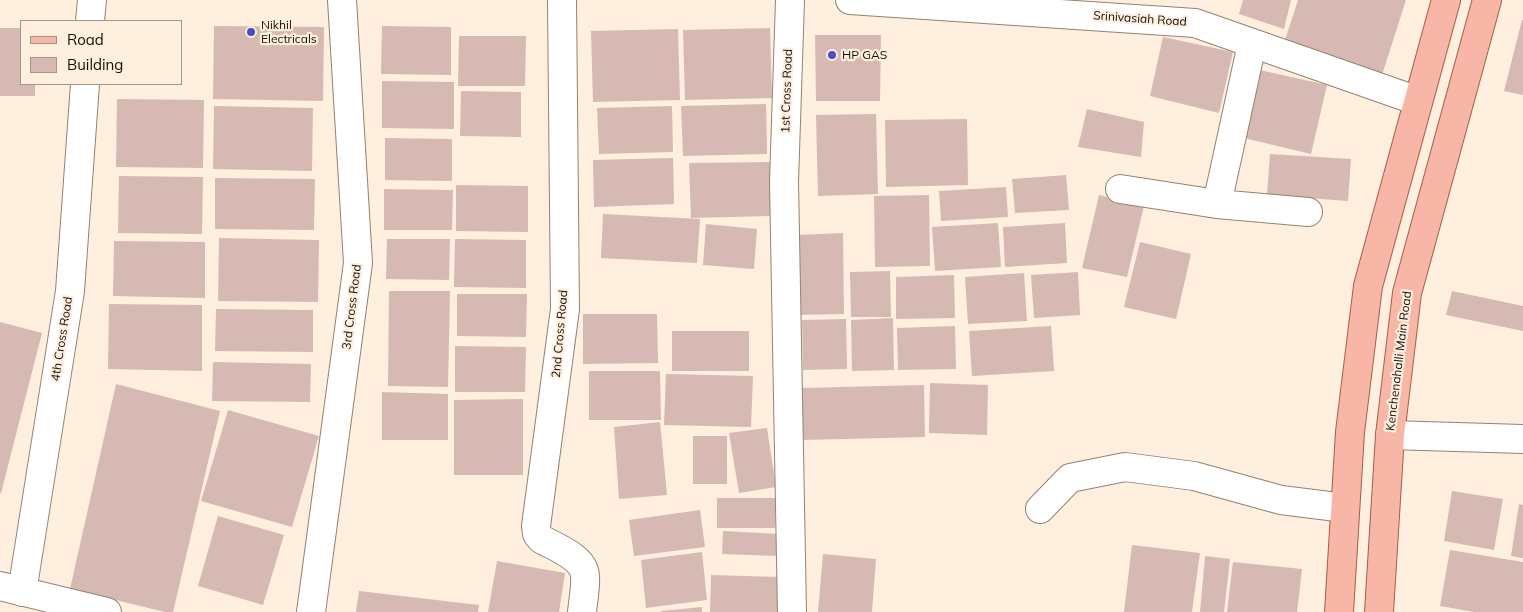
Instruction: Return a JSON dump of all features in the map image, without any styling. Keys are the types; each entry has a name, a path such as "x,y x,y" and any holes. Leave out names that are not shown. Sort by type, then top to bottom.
{"main road":[{"path":"1339,612 1350,432 1368,286 1446,0"},
{"name":"Kenchenahalli Main Road","path":"1379,612 1390,435 1407,294 1487,0"}],"street":[{"path":"90,20 92,0"},
{"name":"3rd Cross Road","path":"312,612 358,263 342,0"},
{"name":"2nd Cross Road","path":"562,0 565,309 536,526 537,534 541,538 576,559 583,567 585,576 582,612"},
{"name":"1st Cross Road","path":"790,0 784,182 792,612"},
{"name":"Srinivasiah Road","path":"850,0 1195,23 1418,101"},
{"path":"1217,204 1252,44"},
{"name":"4th Cross Road","path":"11,589 70,291 85,85"},
{"path":"1120,189 1217,204 1308,212"},
{"path":"1390,435 1523,439"},
{"path":"1040,509 1070,478 1125,467 1194,476 1281,500 1345,508"},
{"path":"11,589 107,612"}],"building":[{"path":"1243,0 1291,0 1284,29 1239,14"},
{"path":"1298,0 1406,0 1382,75 1284,43"},
{"path":"1523,20 1523,95 1504,91"},
{"path":"214,26 324,27 323,101 213,99"},
{"path":"382,26 451,27 451,75 381,74"},
{"path":"0,28 20,28 20,85 35,85 35,96 0,96"},
{"path":"770,28 772,98 685,100 683,30"},
{"path":"678,29 680,100 593,102 591,31"},
{"path":"815,35 881,35 880,101 816,101"},
{"path":"459,36 526,36 525,86 458,86"},
{"path":"1163,37 1233,52 1219,113 1150,96"},
{"path":"1260,70 1327,85 1311,154 1244,138"},
{"path":"382,81 454,82 454,129 382,128"},
{"path":"461,91 521,92 521,137 460,136"},
{"path":"117,99 204,100 203,168 116,167"},
{"path":"766,104 767,154 683,156 681,106"},
{"path":"214,106 313,108 312,171 213,169"},
{"path":"672,106 673,152 599,154 597,108"},
{"path":"1087,109 1144,122 1141,157 1078,147"},
{"path":"876,114 878,194 818,196 816,115"},
{"path":"967,119 968,185 886,187 885,120"},
{"path":"385,138 452,139 452,181 385,180"},
{"path":"1270,154 1351,159 1348,201 1267,195"},
{"path":"673,158 674,204 594,207 593,160"},
{"path":"770,162 770,216 691,218 689,163"},
{"path":"1066,175 1069,210 1015,213 1012,179"},
{"path":"119,176 203,177 202,234 118,233"},
{"path":"215,178 315,179 314,230 215,229"},
{"path":"456,185 528,186 528,232 456,231"},
{"path":"1006,187 1008,217 941,221 939,191"},
{"path":"384,189 453,190 452,230 384,230"},
{"path":"929,195 930,266 875,267 874,196"},
{"path":"1099,195 1144,206 1127,277 1082,268"},
{"path":"603,214 700,219 697,263 601,258"},
{"path":"998,223 1001,267 935,271 932,227"},
{"path":"1065,223 1067,263 1005,267 1003,227"},
{"path":"706,224 757,229 754,269 703,265"},
{"path":"843,233 844,314 799,315 798,235"},
{"path":"219,238 319,240 318,302 218,301"},
{"path":"387,239 450,239 449,280 386,279"},
{"path":"455,239 526,240 526,288 454,287"},
{"path":"114,241 205,242 205,298 113,296"},
{"path":"1140,242 1191,254 1176,319 1124,307"},
{"path":"890,271 891,317 851,317 850,272"},
{"path":"1078,272 1080,315 1034,318 1031,275"},
{"path":"1024,273 1027,321 968,324 965,277"},
{"path":"954,275 955,318 896,319 896,277"},
{"path":"389,291 450,291 448,387 388,386"},
{"path":"1452,291 1523,306 1523,331 1446,315"},
{"path":"457,294 527,294 526,337 457,336"},
{"path":"109,304 202,305 202,371 108,369"},
{"path":"216,309 313,310 313,352 215,351"},
{"path":"583,314 657,314 658,363 583,364"},
{"path":"893,318 894,370 852,371 851,320"},
{"path":"846,319 847,369 803,370 802,320"},
{"path":"0,322 42,333 1,493 0,493"},
{"path":"955,326 956,369 898,370 897,328"},
{"path":"1051,326 1054,371 972,376 969,331"},
{"path":"672,331 749,331 749,371 672,371"},
{"path":"455,346 526,347 525,392 455,392"},
{"path":"213,362 311,364 310,402 212,401"},
{"path":"589,371 660,371 661,420 589,420"},
{"path":"666,374 753,376 751,427 664,425"},
{"path":"930,383 988,385 987,435 929,433"},
{"path":"116,384 220,411 173,612 165,612 70,589"},
{"path":"924,385 925,437 801,440 800,388"},
{"path":"382,392 448,394 448,440 382,440"},
{"path":"523,399 523,475 454,475 454,400"},
{"path":"228,410 319,436 292,527 201,501"},
{"path":"660,422 667,495 619,499 614,427"},
{"path":"767,428 776,487 739,493 729,433"},
{"path":"693,436 727,436 727,484 693,484"},
{"path":"1452,491 1503,499 1494,550 1444,541"},
{"path":"717,498 776,498 775,528 717,528"},
{"path":"1519,504 1523,505 1523,558 1511,556"},
{"path":"700,510 705,547 634,556 629,520"},
{"path":"218,516 284,535 263,605 198,586"},
{"path":"723,531 779,534 778,556 722,554"},
{"path":"1132,545 1200,553 1192,612 1124,612"},
{"path":"1450,550 1523,562 1523,612 1474,612 1440,606"},
{"path":"702,552 707,600 646,608 641,560"},
{"path":"823,554 876,559 872,612 818,612"},
{"path":"1205,556 1230,559 1224,612 1200,612"},
{"path":"497,561 565,573 559,612 488,612"},
{"path":"1233,562 1302,569 1297,612 1227,612"},
{"path":"711,575 779,577 777,612 710,612"},
{"path":"359,591 479,605 478,612 356,612"},
{"path":"702,607 702,612 661,612 661,611"}],"place":[{"name":"Nikhil Electricals","path":"251,32"},
{"name":"HP GAS","path":"832,55"}]}
